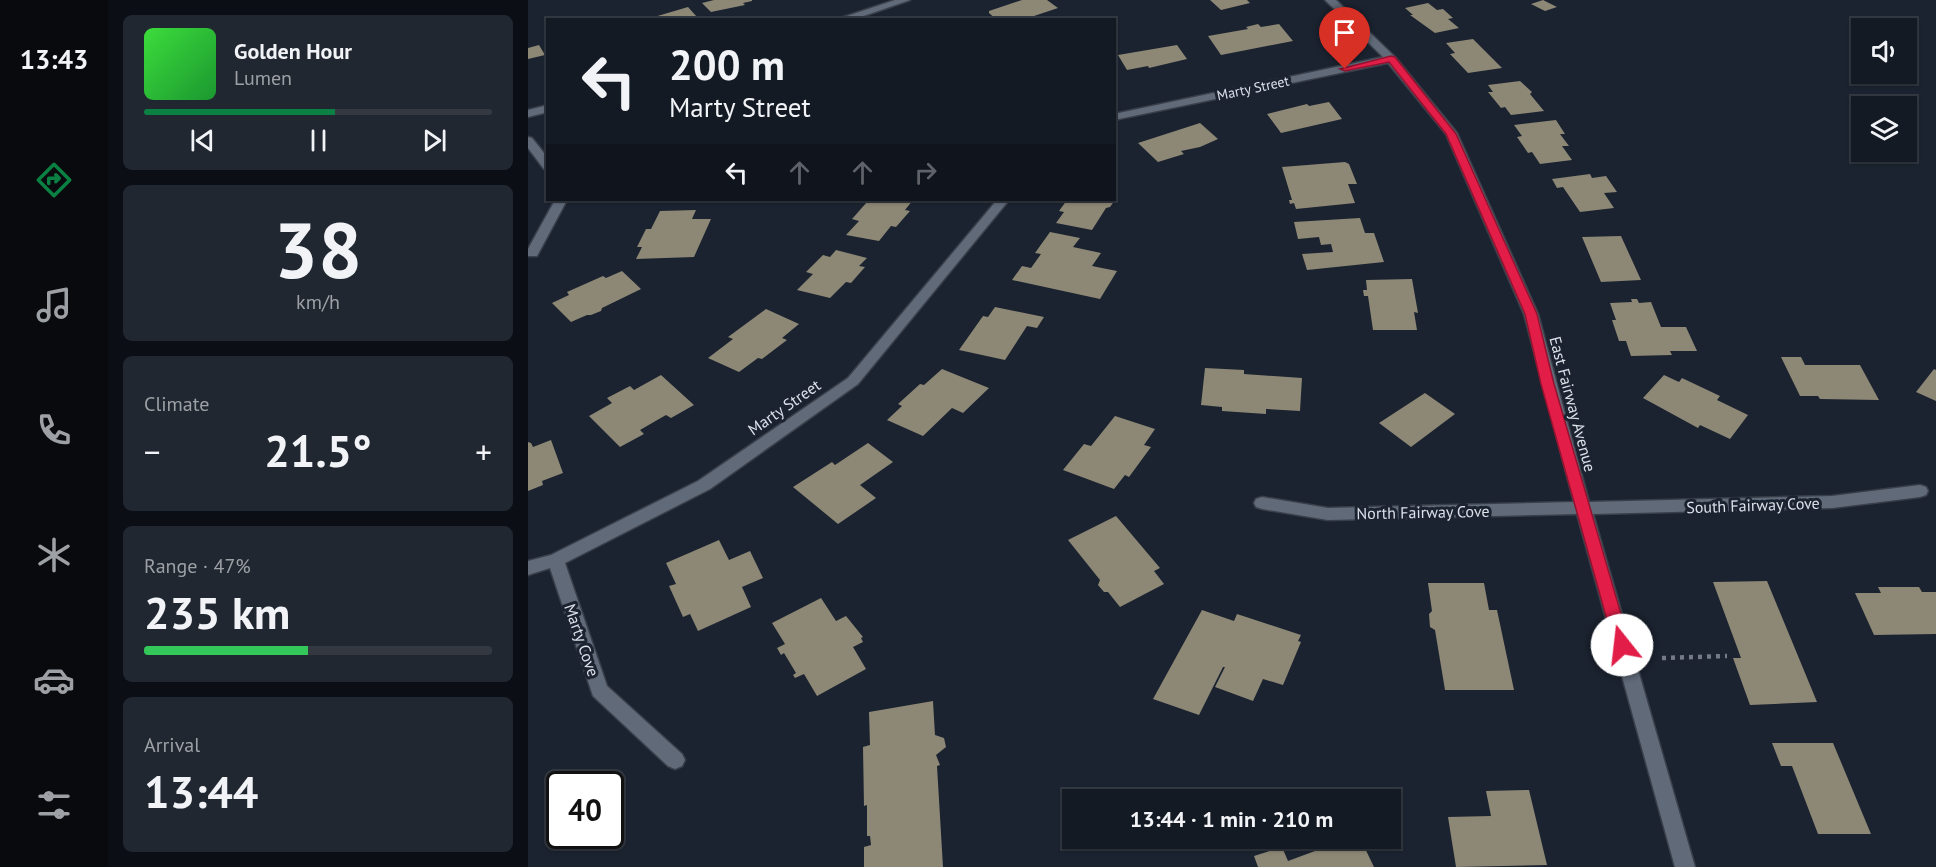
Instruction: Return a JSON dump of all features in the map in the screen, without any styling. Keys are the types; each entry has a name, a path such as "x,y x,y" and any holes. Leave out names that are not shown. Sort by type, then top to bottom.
{"street":[{"path":"846,18 905,0"},
{"name":"East Fairway Avenue","path":"1330,0 1391,59 1451,134 1484,203 1531,314 1548,384 1685,867"},
{"name":"Marty Street","path":"1116,117 1391,59"},
{"path":"528,114 546,109"},
{"path":"528,140 546,164"},
{"path":"532,253 560,201"},
{"name":"Marty Street","path":"528,568 555,560 704,485 853,381 1002,201"},
{"name":"South Fairway Cove","path":"1584,510 1832,502 1920,491"},
{"name":"North Fairway Cove","path":"1262,502 1328,514 1584,510"},
{"name":"Marty Cove","path":"555,560 599,690 675,760"}],"path":[{"path":"1662,658 1727,656"}],"building":[{"path":"714,0 752,1 743,3 745,5 711,12 702,3"},
{"path":"1022,0 1047,0 1058,8 1028,18 995,18 989,11"},
{"path":"1210,0 1247,0 1250,3 1221,10"},
{"path":"1543,0 1557,7 1545,11 1531,4"},
{"path":"1428,3 1437,10 1443,9 1453,18 1448,19 1459,28 1435,33 1410,15 1413,15 1405,8"},
{"path":"688,7 697,17 694,18 651,18"},
{"path":"1258,24 1261,27 1279,24 1293,41 1221,55 1208,36 1248,29 1246,27"},
{"path":"1473,39 1502,68 1468,73 1450,54 1455,53 1446,43"},
{"path":"539,45 545,55 528,59 528,48"},
{"path":"1177,45 1187,59 1149,68 1148,66 1127,70 1118,55"},
{"path":"1520,81 1532,92 1530,94 1544,111 1511,115 1505,107 1501,108 1488,92 1493,92 1488,85"},
{"path":"1329,102 1342,119 1281,133 1267,114 1307,104 1309,106"},
{"path":"1556,120 1565,134 1560,134 1569,146 1562,146 1572,160 1540,164 1532,152 1528,153 1517,137 1522,136 1514,125"},
{"path":"1200,123 1218,139 1200,147 1181,151 1184,154 1158,162 1138,143"},
{"path":"1345,162 1349,164 1357,184 1348,184 1355,203 1296,209 1294,203 1290,204 1289,200 1292,200 1282,167"},
{"path":"1590,174 1592,178 1606,176 1617,192 1604,193 1614,208 1580,212 1563,187 1557,188 1552,179"},
{"path":"876,201 912,201 905,210 910,211 896,227 891,226 879,241 846,235 859,221 852,219 867,202"},
{"path":"1066,201 1114,201 1110,207 1106,208 1092,230 1056,223 1064,212 1059,211"},
{"path":"696,210 692,219 711,219 694,257 636,259 642,247 637,247 646,229 651,229 660,211"},
{"path":"1360,218 1365,233 1374,233 1384,262 1307,270 1302,254 1333,252 1331,244 1321,245 1319,237 1298,239 1294,222"},
{"path":"1050,232 1080,238 1073,247 1101,253 1092,266 1117,271 1100,299 1012,280 1022,266 1031,268 1041,254 1035,253"},
{"path":"1621,236 1641,280 1601,282 1582,237"},
{"path":"836,250 867,258 859,266 865,267 851,283 846,282 830,298 797,290 813,274 806,272 823,255 830,257"},
{"path":"622,271 641,289 602,308 601,311 571,322 552,303 569,295 567,292 603,276 606,278"},
{"path":"1412,279 1418,313 1414,312 1417,330 1373,330 1368,296 1364,296 1363,290 1367,290 1366,280"},
{"path":"1631,299 1637,299 1639,303 1651,302 1661,327 1686,327 1697,351 1670,351 1672,355 1631,356 1626,341 1619,341 1612,320 1616,320 1610,303 1632,302"},
{"path":"995,307 1044,317 1037,328 1027,326 1005,360 959,350 983,316 988,317"},
{"path":"766,309 799,324 782,338 787,340 762,359 758,358 739,372 708,358 733,339 728,337"},
{"path":"1781,357 1801,357 1805,365 1860,365 1879,400 1820,399 1818,396 1800,396"},
{"path":"1205,368 1244,370 1244,374 1302,378 1300,411 1266,409 1266,414 1222,411 1222,407 1201,405"},
{"path":"942,369 989,388 963,413 952,408 923,436 887,420 902,406 898,404 920,384 924,385"},
{"path":"1934,369 1936,370 1936,401 1916,392"},
{"path":"661,375 694,405 671,418 666,415 640,430 644,434 620,447 589,416 612,403 607,398 630,386 634,390"},
{"path":"1664,375 1679,382 1682,378 1720,396 1717,400 1748,415 1730,439 1700,425 1698,428 1643,398"},
{"path":"1425,393 1455,414 1411,447 1379,423"},
{"path":"1115,416 1155,429 1144,445 1151,447 1129,477 1125,475 1114,489 1063,470 1084,444 1091,446"},
{"path":"551,440 563,473 542,481 543,485 528,491 528,442 533,447"},
{"path":"868,443 893,462 860,485 876,498 838,524 793,487 832,462 835,465"},
{"path":"1116,516 1160,568 1154,571 1164,584 1120,607 1108,592 1104,592 1098,585 1100,580 1068,540"},
{"path":"719,540 729,560 750,551 763,578 742,587 751,607 698,631 690,614 683,617 669,586 676,584 666,563"},
{"path":"1767,581 1817,702 1750,705 1733,658 1741,658 1713,582"},
{"path":"1428,583 1484,583 1489,610 1497,610 1514,690 1445,690 1435,630 1430,627 1429,614 1432,611"},
{"path":"1878,587 1919,587 1922,592 1936,592 1936,634 1874,635 1855,593 1881,593"},
{"path":"821,598 836,621 846,616 863,637 861,638 863,642 853,647 866,669 817,696 804,674 795,678 793,675 796,673 784,653 781,655 777,648 785,644 772,623"},
{"path":"1202,610 1234,621 1237,614 1301,635 1298,641 1301,642 1283,685 1263,679 1253,701 1215,687 1225,667 1223,667 1199,715 1153,699"},
{"path":"933,701 935,735 944,738 946,747 936,755 940,765 937,766 943,867 864,867 864,847 871,845 870,836 867,836 867,805 864,806 863,747 870,745 869,712"},
{"path":"1772,743 1833,743 1871,834 1818,834 1792,766 1781,766"},
{"path":"1529,790 1547,865 1456,867 1448,817 1491,816 1486,791"},
{"path":"1283,849 1288,861 1320,849 1365,849 1374,867 1258,867 1254,856"}],"route":[{"path":"1345,69 1391,59 1451,134 1470,173 1531,314 1548,384 1622,645"}]}
